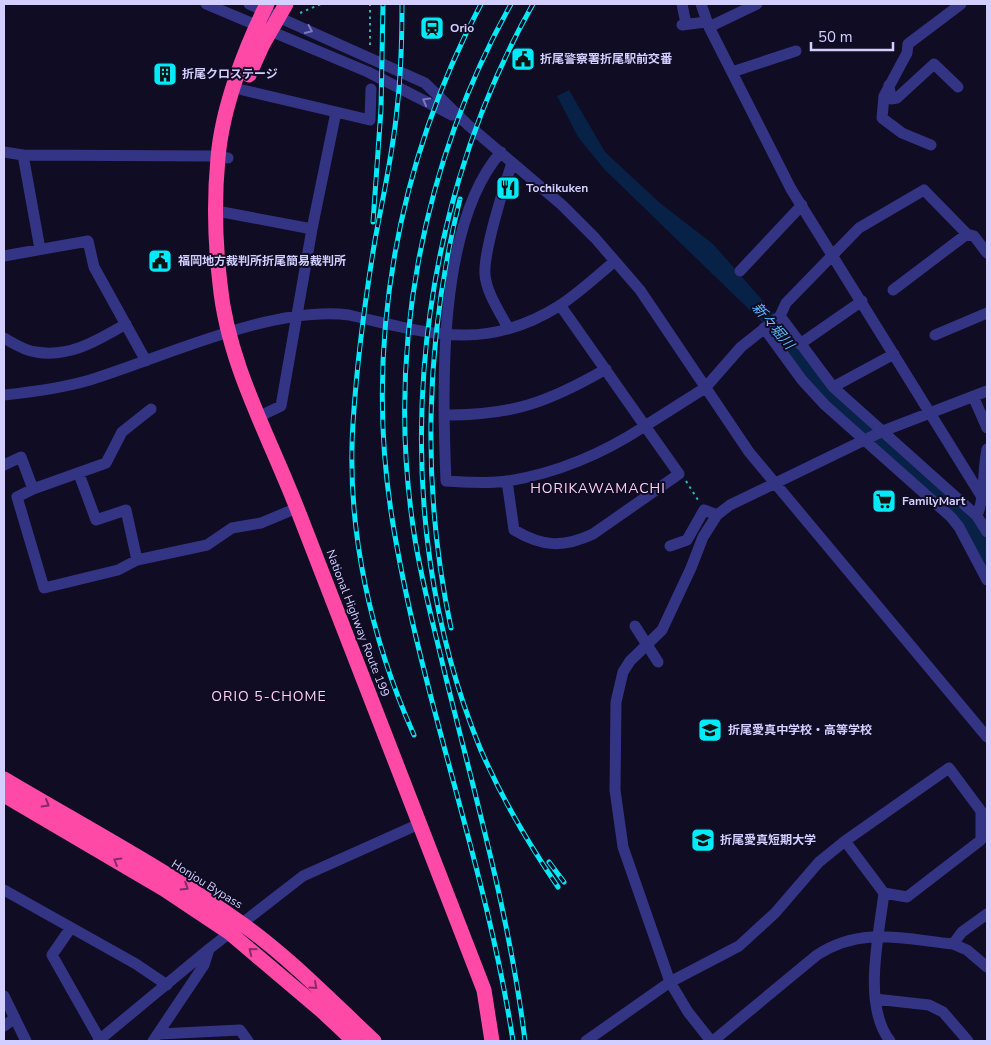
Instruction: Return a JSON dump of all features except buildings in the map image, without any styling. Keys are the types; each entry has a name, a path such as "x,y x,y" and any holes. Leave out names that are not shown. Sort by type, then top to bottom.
{"highway":[{"name":"National Highway Route 199","path":"223,157 264,27 266,7"},
{"name":"National Highway Route 199","path":"282,10 264,27 234,86 215,226 220,286 242,378 297,508 484,990 492,1041"},
{"name":"Honjou Bypass","path":"4,779 120,846 242,923 374,1041"},
{"path":"4,795 164,888 230,933 316,1005 354,1041"}],"street":[{"path":"206,4 264,27 408,91 468,125"},
{"path":"249,4 282,10 425,84 468,125 562,205 616,261 664,324 730,428 987,737"},
{"path":"682,4 684,24 708,25 757,4"},
{"path":"701,4 708,25 802,205 982,497"},
{"path":"931,145 902,133 882,118 884,96 907,53 908,44 961,4"},
{"path":"732,72 796,52"},
{"path":"889,85 891,99 897,98 934,64 958,87"},
{"path":"244,90 370,120 371,89"},
{"path":"258,418 281,406 312,229 336,112"},
{"path":"4,152 23,155 223,157"},
{"path":"501,152 494,160 472,199 465,222 445,336 444,415 446,481 507,481 580,460 612,447 705,388 741,347 778,317 786,303 832,255 871,220 924,190 967,234 974,236 987,253"},
{"path":"23,155 40,250"},
{"path":"508,328 490,293 485,274 487,257 512,162"},
{"path":"740,271 802,205"},
{"path":"217,210 312,229"},
{"path":"894,290 967,234"},
{"path":"4,256 88,241 94,267 146,361"},
{"path":"4,395 47,390 88,380 230,333 298,315 334,313 349,315 445,336 467,337 488,334 530,321 560,305 616,261"},
{"path":"800,344 862,301"},
{"path":"507,481 514,530 531,540 554,544 581,540 593,534 679,474 560,305"},
{"path":"935,335 987,313"},
{"path":"778,317 833,387 977,516 987,532"},
{"path":"4,338 35,352 62,352 85,347 126,324"},
{"path":"765,327 817,397 951,517 958,526 987,580"},
{"path":"833,387 894,354"},
{"path":"444,415 502,412 533,404 557,395 606,369"},
{"path":"987,391 881,431 730,505 718,515 703,537 691,568 662,630 630,661 623,672 617,691 615,790 618,820 624,847 670,982 688,1012 712,1041 835,943 858,937 879,937 953,944 967,950 987,967"},
{"path":"973,396 987,428"},
{"path":"151,408 122,432 106,463 33,489 17,497 44,588 118,570 137,560 207,545 232,528 261,523 297,508"},
{"path":"977,516 984,494 987,449"},
{"path":"4,465 21,457 33,489"},
{"path":"79,474 96,520 126,510 137,560"},
{"path":"670,546 687,540 704,510 718,515"},
{"path":"635,626 658,662"},
{"path":"586,1041 670,982 739,946 775,912 819,862 845,841 949,768 981,811 980,840 907,897 884,893 845,841"},
{"path":"70,929 52,956 99,1041 209,949 303,876 419,824"},
{"path":"4,890 70,929 136,964 167,985"},
{"path":"884,893 874,985 878,1020 890,1041"},
{"path":"953,944 962,932 987,914"},
{"path":"156,1038 204,965 209,949"},
{"path":"4,996 26,1041"},
{"path":"875,999 929,1005 937,1008 968,1041"},
{"path":"4,1026 15,1018"},
{"path":"156,1038 240,1030 248,1041"}],"path":[{"path":"300,13 321,4"},
{"path":"370,4 370,45"},
{"path":"679,474 704,510"}],"water":[{"name":"新々堀川","path":"569,90 605,152 660,203 713,244 772,311 812,362 981,527 987,539 987,571 970,536 826,403 761,321 604,169 578,137 557,96"}],"railway":[{"path":"373,222 381,109 383,4"},
{"path":"402,4 400,70 395,125 375,240 359,354 353,423 352,463 358,543 365,583 385,661 414,735"},
{"path":"481,4 452,64 428,126 409,189 395,254 386,319 382,386 384,452 392,518 404,584 435,715 487,910 513,1041"},
{"path":"511,4 480,65 454,129 434,194 419,260 409,328 405,396 406,465 417,551 432,621 501,903 525,1041"},
{"path":"533,4 491,89 459,180 436,274 424,370 422,467 430,563 450,658 480,748 488,766 536,854 558,887"},
{"path":"451,628 441,575 435,521 431,467 431,413 440,305 448,252 460,199"},
{"path":"549,862 564,882"}],"place":[{"name":"Orio","path":"432,28"},
{"name":"折尾警察署折尾駅前交番","path":"523,59"},
{"name":"折尾クロステージ","path":"165,74"},
{"name":"Tochikuken","path":"508,188"},
{"name":"福岡地方裁判所折尾簡易裁判所","path":"160,261"},
{"name":"FamilyMart","path":"884,501"},
{"name":"折尾愛真中学校・高等学校","path":"710,730"},
{"name":"折尾愛真短期大学","path":"703,840"}],"district":[{"name":"HORIKAWAMACHI","path":"598,488"},
{"name":"ORIO 5-CHOME","path":"269,696"}]}
